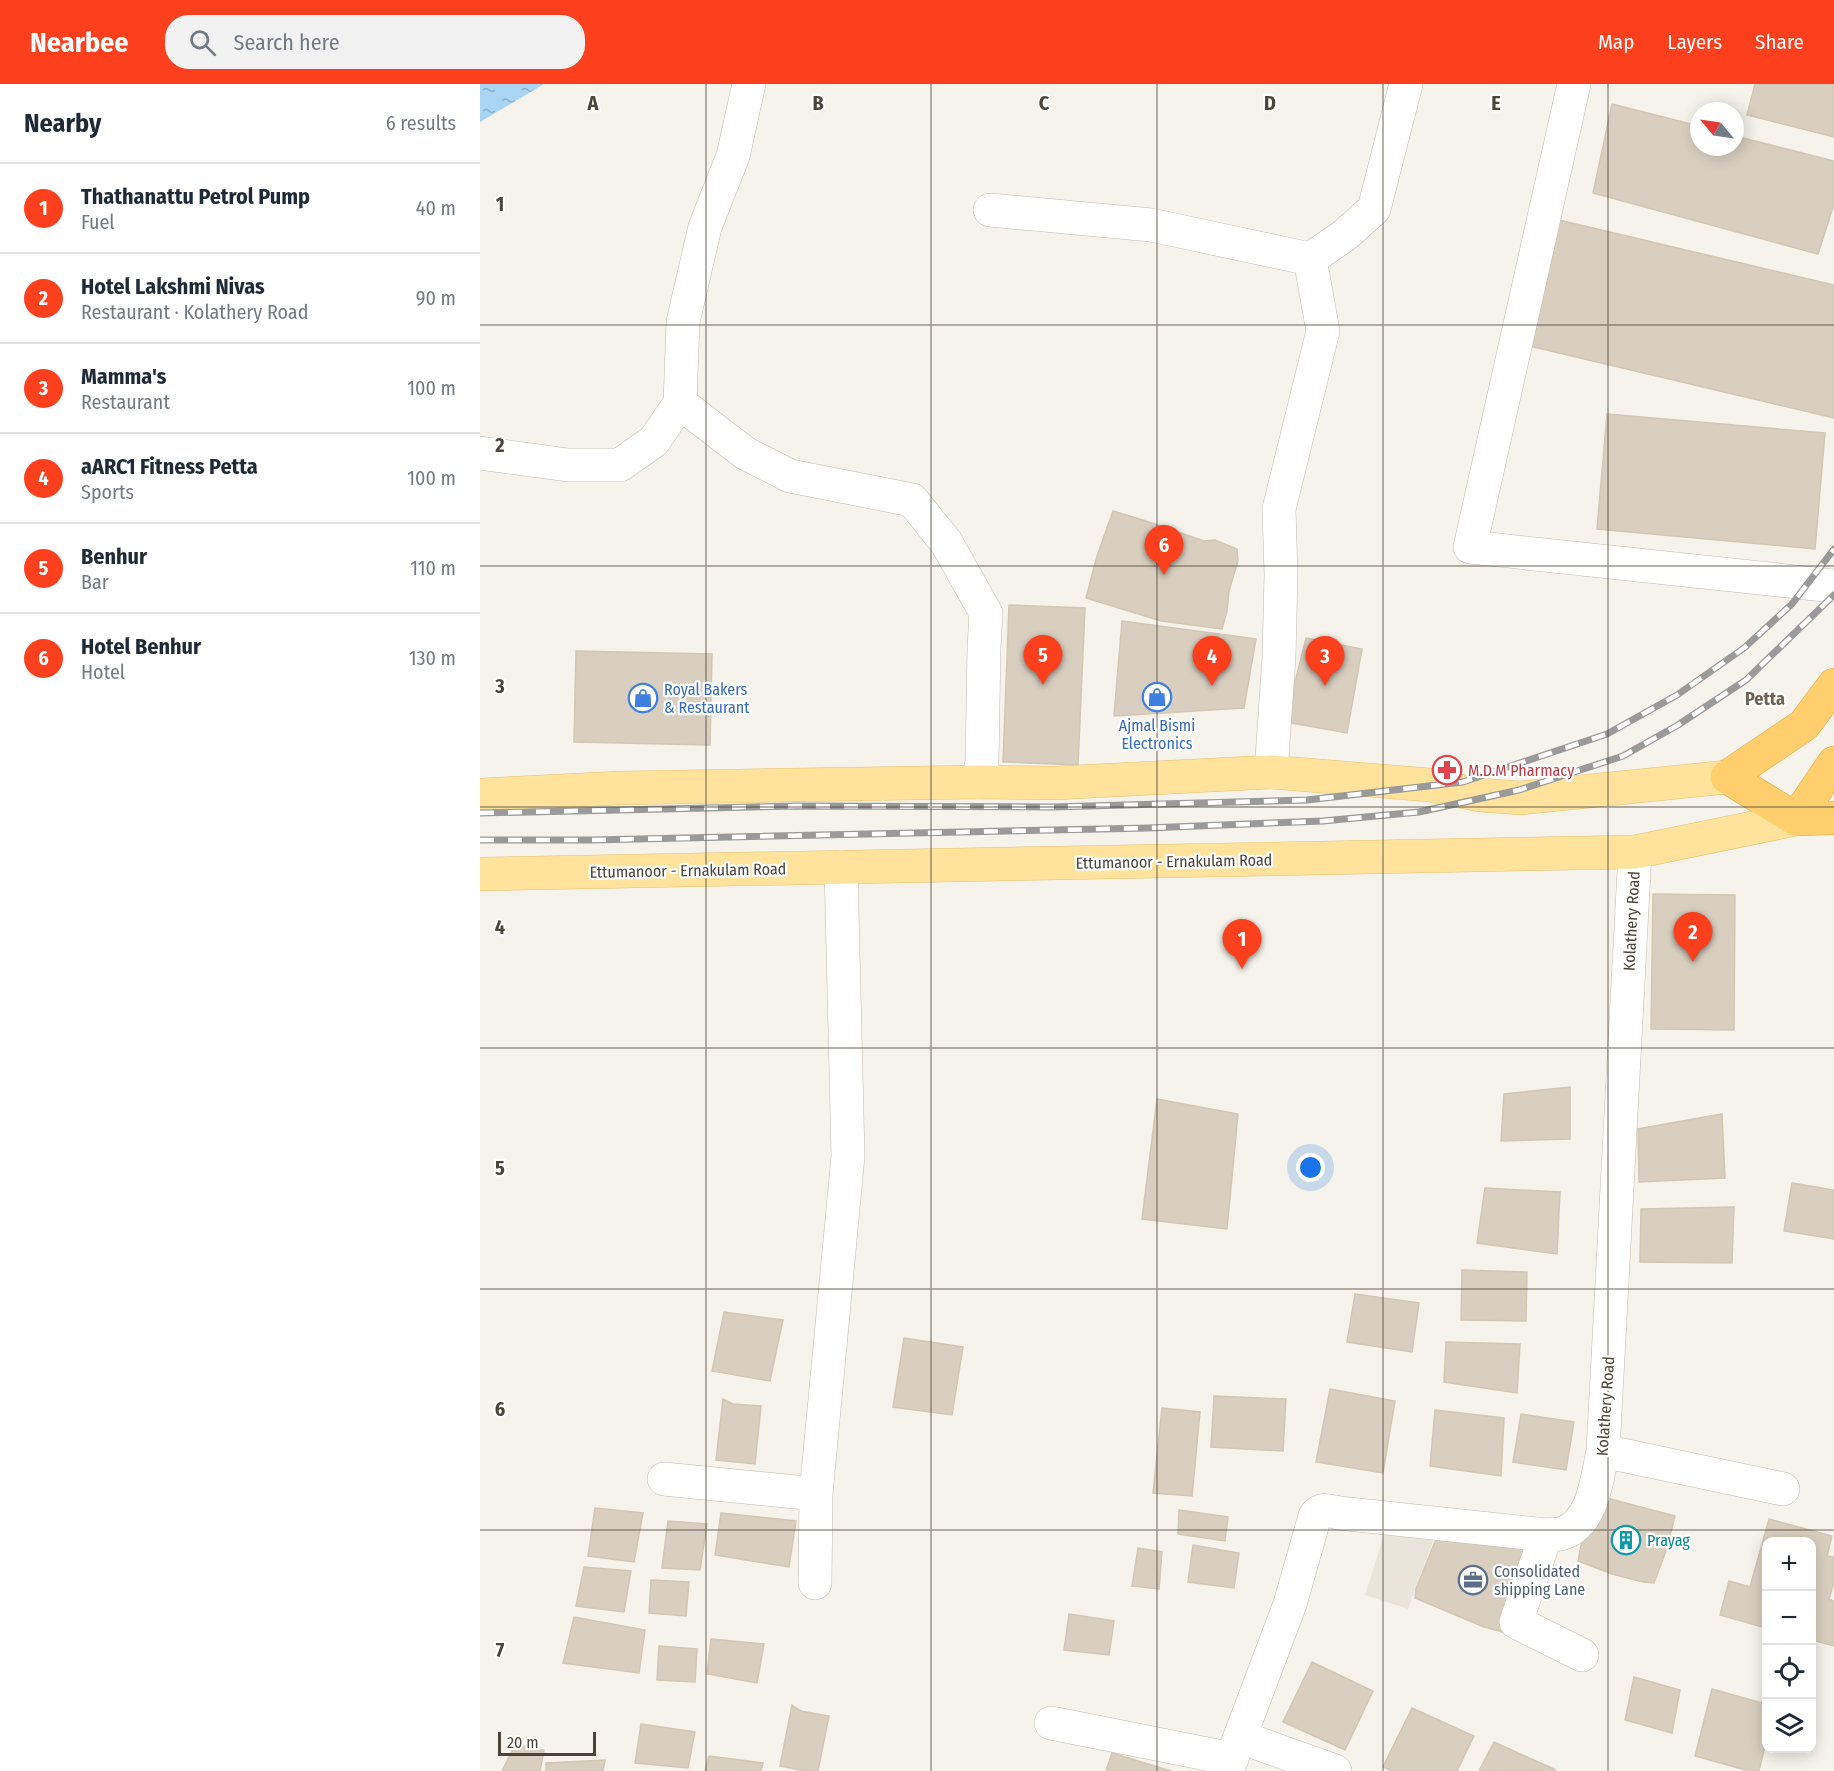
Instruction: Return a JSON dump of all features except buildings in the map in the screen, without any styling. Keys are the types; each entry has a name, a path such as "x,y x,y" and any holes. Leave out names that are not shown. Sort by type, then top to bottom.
{"highway":[{"path":"1834,685 1804,725 1727,777 1796,819 1834,818"},
{"path":"1796,819 1834,763"}],"main road":[{"path":"480,795 620,788 978,782 1054,783 1271,772 1430,784 1480,795 1520,798 1727,777"},
{"name":"Ettumanoor - Ernakulam Road","path":"480,874 1635,852 1796,819"}],"street":[{"path":"480,453 568,465 620,465 654,441 680,403 683,322 705,227 733,156 749,84"},
{"path":"990,210 1151,225 1310,259 1345,235 1374,209 1406,84"},
{"path":"1574,84 1470,547 1834,586"},
{"path":"1271,772 1279,645 1280,509 1323,331 1310,259"},
{"path":"680,403 745,453 790,477 912,500 946,542 986,614 982,762 978,782"},
{"name":"Kolathery Road","path":"1233,1756 1290,1604 1315,1516 1319,1511 1546,1535 1560,1534 1572,1528 1582,1518 1593,1493 1603,1451 1635,852"},
{"path":"815,1583 816,1494 848,1156 841,867"},
{"path":"1603,1451 1783,1489"},
{"path":"664,1479 816,1494"},
{"path":"1546,1535 1516,1622 1582,1655"},
{"path":"1052,1723 1233,1756 1335,1771"}],"shaded area":[{"path":"1386,1529 1436,1533 1408,1609 1365,1595"}],"water":[{"path":"480,84 544,84 480,122"}],"railway":[{"path":"480,813 796,806 1052,807 1307,800 1463,782 1607,734 1677,695 1744,648 1792,604 1834,549"},
{"path":"480,840 592,840 1148,828 1323,821 1419,812 1519,790 1623,756 1678,725 1746,680 1834,595"}],"place":[{"name":"Hotel Benhur","path":"1164,575"},
{"name":"Benhur","path":"1043,685"},
{"name":"aARC1 Fitness Petta","path":"1212,686"},
{"name":"Mamma's","path":"1325,686"},
{"name":"Ajmal Bismi Electronics","path":"1157,697"},
{"name":"Royal Bakers & Restaurant","path":"643,698"},
{"name":"M.D.M Pharmacy","path":"1447,770"},
{"name":"Hotel Lakshmi Nivas","path":"1693,962"},
{"name":"Thathanattu Petrol Pump","path":"1242,969"},
{"name":"Prayag","path":"1626,1540"},
{"name":"Consolidated shipping Lane","path":"1473,1580"}],"district":[{"name":"Petta","path":"1765,699"}]}
